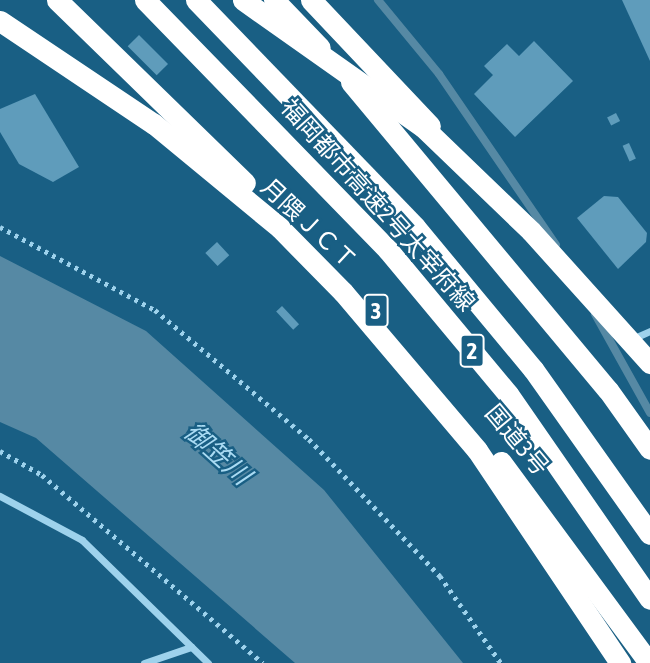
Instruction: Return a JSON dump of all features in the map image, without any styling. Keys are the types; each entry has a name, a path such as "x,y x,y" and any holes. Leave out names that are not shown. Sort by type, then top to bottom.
{"highway":[{"name":"国道3号","path":"57,0 367,301 551,522 649,663"},
{"name":"福岡都市高速2号太宰府線","path":"145,0 270,124 388,250 508,394 650,599"},
{"name":"福岡都市高速2号太宰府線","path":"196,0 296,99 415,227 533,369 650,534"},
{"path":"243,0 423,127 531,231 650,363"},
{"path":"311,0 641,335 650,363"},
{"path":"280,6 399,135 650,449"},
{"name":"月隈ＪＣＴ","path":"0,21 154,124 279,228 343,292 477,450 620,663"}],"street":[{"path":"0,496 82,540 208,663"},
{"path":"144,663 191,647"}],"path":[{"path":"0,228 155,310 309,439 440,576 502,663"},
{"path":"0,451 42,475 262,663"}],"water":[{"name":"御笠川","path":"0,256 146,331 324,490 463,663 295,663 36,438 0,422"}],"building":[{"path":"622,0 650,0 650,61"},
{"path":"139,35 168,64 157,75 128,46"},
{"path":"534,41 573,81 515,137 474,94 493,75 484,66 507,44 519,56"},
{"path":"35,94 79,167 53,182 19,164 0,132 0,109"},
{"path":"616,113 620,121 611,126 607,118"},
{"path":"629,143 636,159 630,161 623,146"},
{"path":"604,196 618,197 647,233 646,242 618,269 577,218"},
{"path":"217,242 229,255 218,266 205,253"},
{"path":"282,306 299,324 293,330 276,311"}],"waterway":[{"path":"378,0 439,74 556,245"},
{"path":"595,314 650,413"}]}
